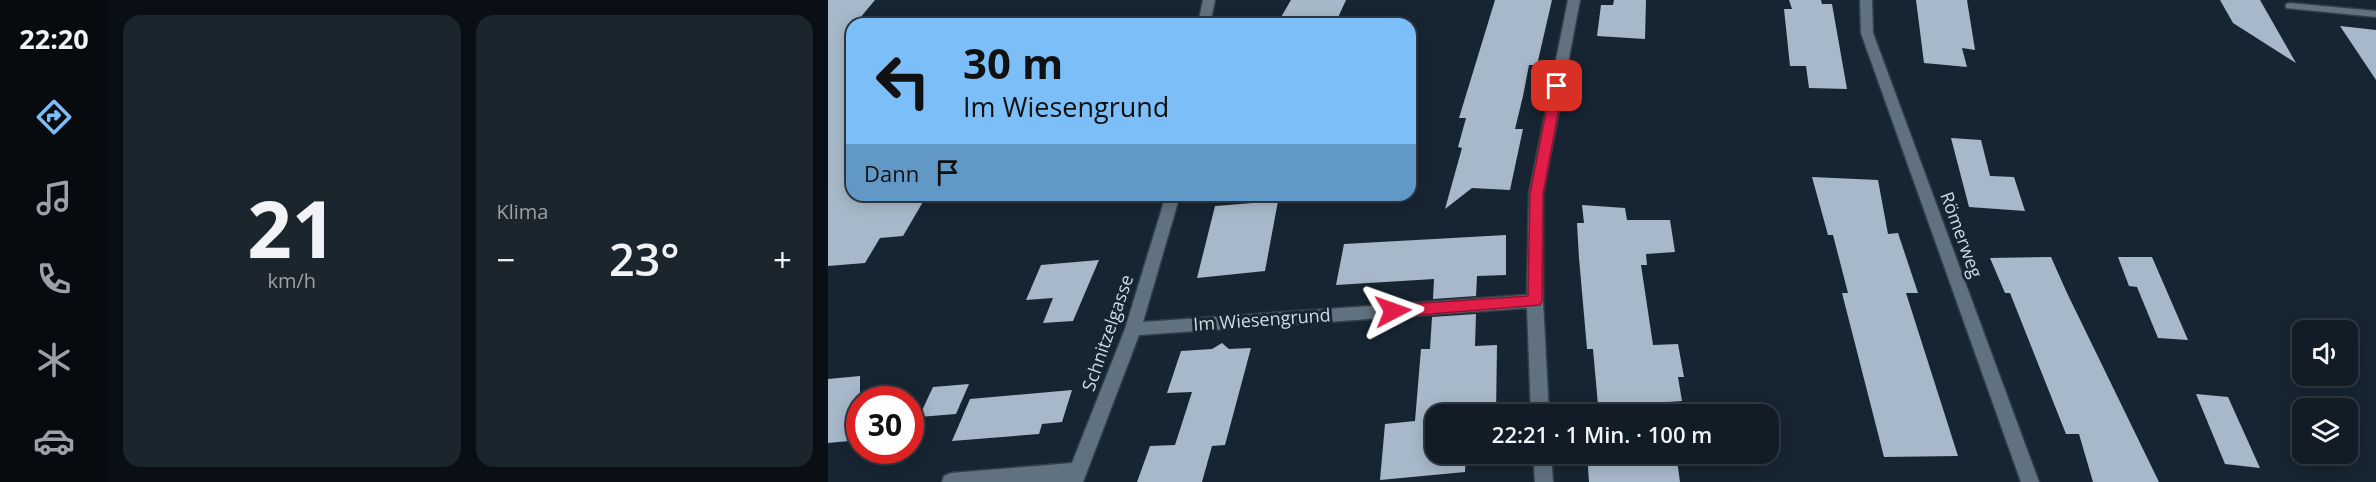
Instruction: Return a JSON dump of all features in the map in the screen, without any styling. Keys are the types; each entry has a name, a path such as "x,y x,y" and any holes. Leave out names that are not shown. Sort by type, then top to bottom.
{"street":[{"path":"1205,18 1209,0"},
{"path":"1540,404 1535,301 1536,194 1574,0"},
{"name":"Römerweg","path":"1866,0 1867,33 2030,482"},
{"path":"2290,6 2376,14"},
{"name":"Schnitzelgasse","path":"1076,476 1132,329 1171,201"},
{"name":"Im Wiesengrund","path":"1132,329 1535,301"},
{"path":"1543,464 1544,482"},
{"path":"951,482 1076,476"}],"building":[{"path":"828,0 875,0 860,18 846,18 846,201 923,201 903,236 880,238 865,263 828,266"},
{"path":"1291,0 1346,0 1338,18 1280,18"},
{"path":"1495,0 1552,0 1537,65 1529,65 1515,129 1523,129 1510,190 1472,188 1445,209 1462,148 1458,147 1466,118 1459,118"},
{"path":"1614,0 1646,0 1645,39 1597,36 1601,5 1613,5"},
{"path":"1789,0 1821,0 1822,4 1832,4 1847,89 1809,88 1806,66 1790,66 1784,9 1792,9"},
{"path":"1916,0 1967,0 1975,50 1962,48 1967,67 1924,63"},
{"path":"2220,0 2260,0 2296,63 2233,23"},
{"path":"2340,26 2376,30 2376,80"},
{"path":"1951,138 1981,140 1990,176 2014,177 2025,211 1969,207"},
{"path":"1812,177 1878,180 1888,234 1898,233 1918,293 1906,293 1958,456 1884,457 1842,293 1848,293 1833,235 1828,235"},
{"path":"1278,201 1265,271 1197,278 1215,206"},
{"path":"1582,205 1625,208 1627,220 1670,220 1675,252 1646,254 1647,265 1641,265 1653,345 1678,344 1684,377 1678,377 1682,401 1598,404 1593,349 1587,349 1579,258 1577,223 1584,223"},
{"path":"1506,235 1506,275 1477,276 1476,296 1433,299 1434,279 1336,285 1344,244"},
{"path":"2051,257 2159,482 2093,482 2079,434 2066,434 2010,293 2005,293 1990,258"},
{"path":"2118,257 2152,257 2188,340 2158,338 2137,287 2129,286"},
{"path":"1099,260 1073,321 1043,323 1053,298 1026,300 1041,265"},
{"path":"1476,314 1475,346 1497,345 1496,404 1425,404 1425,464 1465,464 1465,472 1380,480 1385,424 1415,421 1421,349 1430,349 1432,317"},
{"path":"1222,343 1229,349 1251,348 1225,445 1212,446 1202,482 1137,482 1150,446 1175,445 1192,392 1167,393 1181,351 1212,349"},
{"path":"860,376 860,386 846,386 846,441 828,443 828,379"},
{"path":"969,384 956,414 924,417 924,406 933,387"},
{"path":"1072,390 1062,422 1042,424 1039,434 952,441 970,399"},
{"path":"2196,394 2228,397 2260,468 2225,464"},
{"path":"1588,464 1678,464 1680,482 1589,482"}],"route":[{"path":"1393,311 1535,301 1536,194 1557,86"}]}
